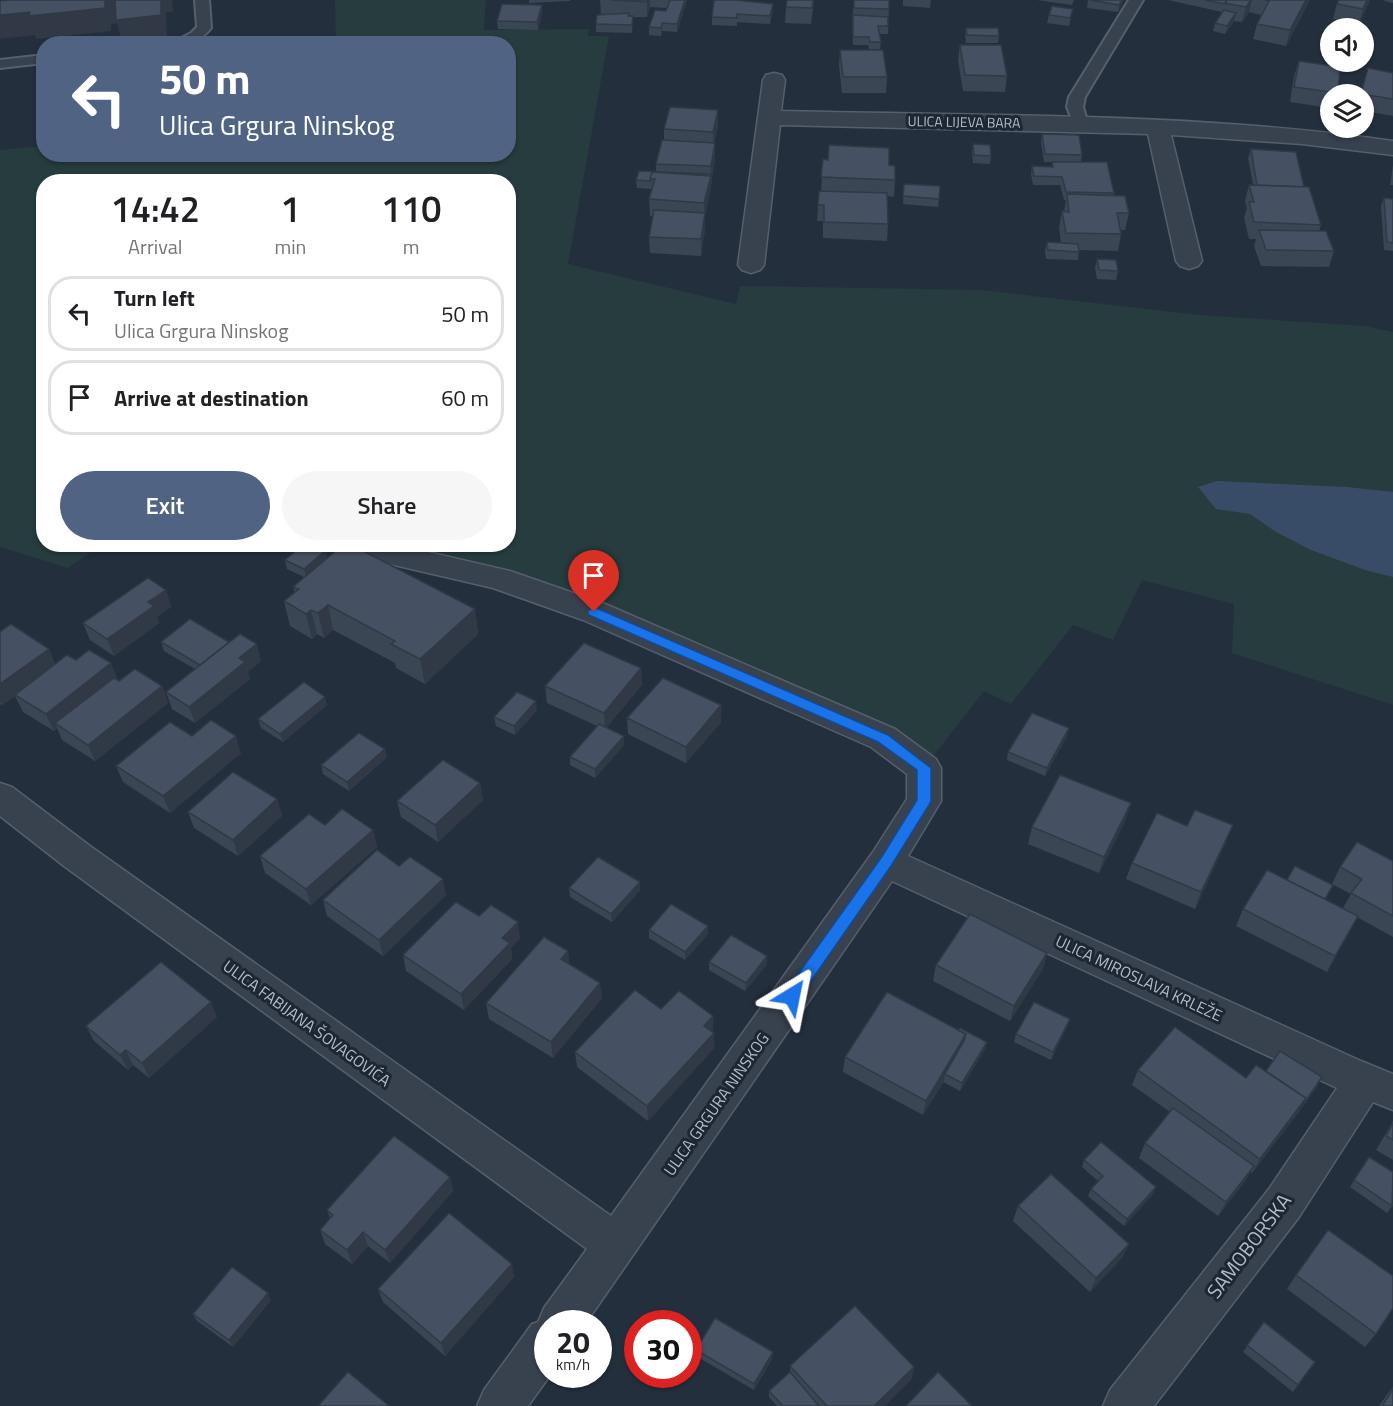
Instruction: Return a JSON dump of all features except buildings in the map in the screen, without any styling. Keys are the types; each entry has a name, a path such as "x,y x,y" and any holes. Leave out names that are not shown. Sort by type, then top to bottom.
{"street":[{"path":"751,265 774,80"},
{"name":"ULICA LIJEVA BARA","path":"771,118 1158,127 1284,135 1393,148"},
{"path":"1158,127 1189,261"},
{"name":"ULICA GRGURA NINSKOG","path":"380,552 499,579 594,612 883,738 924,768 924,801 886,862 569,1310"},
{"name":"ULICA FABIJANA ŠOVAGOVIĆA","path":"0,797 212,954 616,1245"},
{"name":"ULICA MIROSLAVA KRLEŽE","path":"886,862 1379,1087"},
{"name":"SAMOBORSKA","path":"1126,1406 1284,1203 1379,1087"},
{"path":"500,1406 534,1359"}],"lane":[{"path":"196,36 204,28 202,0"},
{"path":"1080,124 1075,107 1077,97 1136,0"},
{"path":"0,64 36,60"}],"green space":[{"path":"335,0 486,0 484,30 589,29 588,36 609,36 568,264 736,304 740,286 982,290 1200,315 1365,326 1393,332 1393,705 1232,653 1234,604 1142,580 1113,640 1073,625 1011,704 984,691 924,768 594,612 371,552 516,552 516,174 36,174 36,552 91,552 68,568 0,547 0,150 36,147 36,162 516,162 516,36 336,36"}],"water":[{"path":"1217,481 1347,487 1393,492 1393,577 1365,570 1311,550 1276,532 1250,514 1216,509 1198,487"}],"route":[{"path":"594,612 883,738 924,768 924,801 886,862 792,996"}]}
